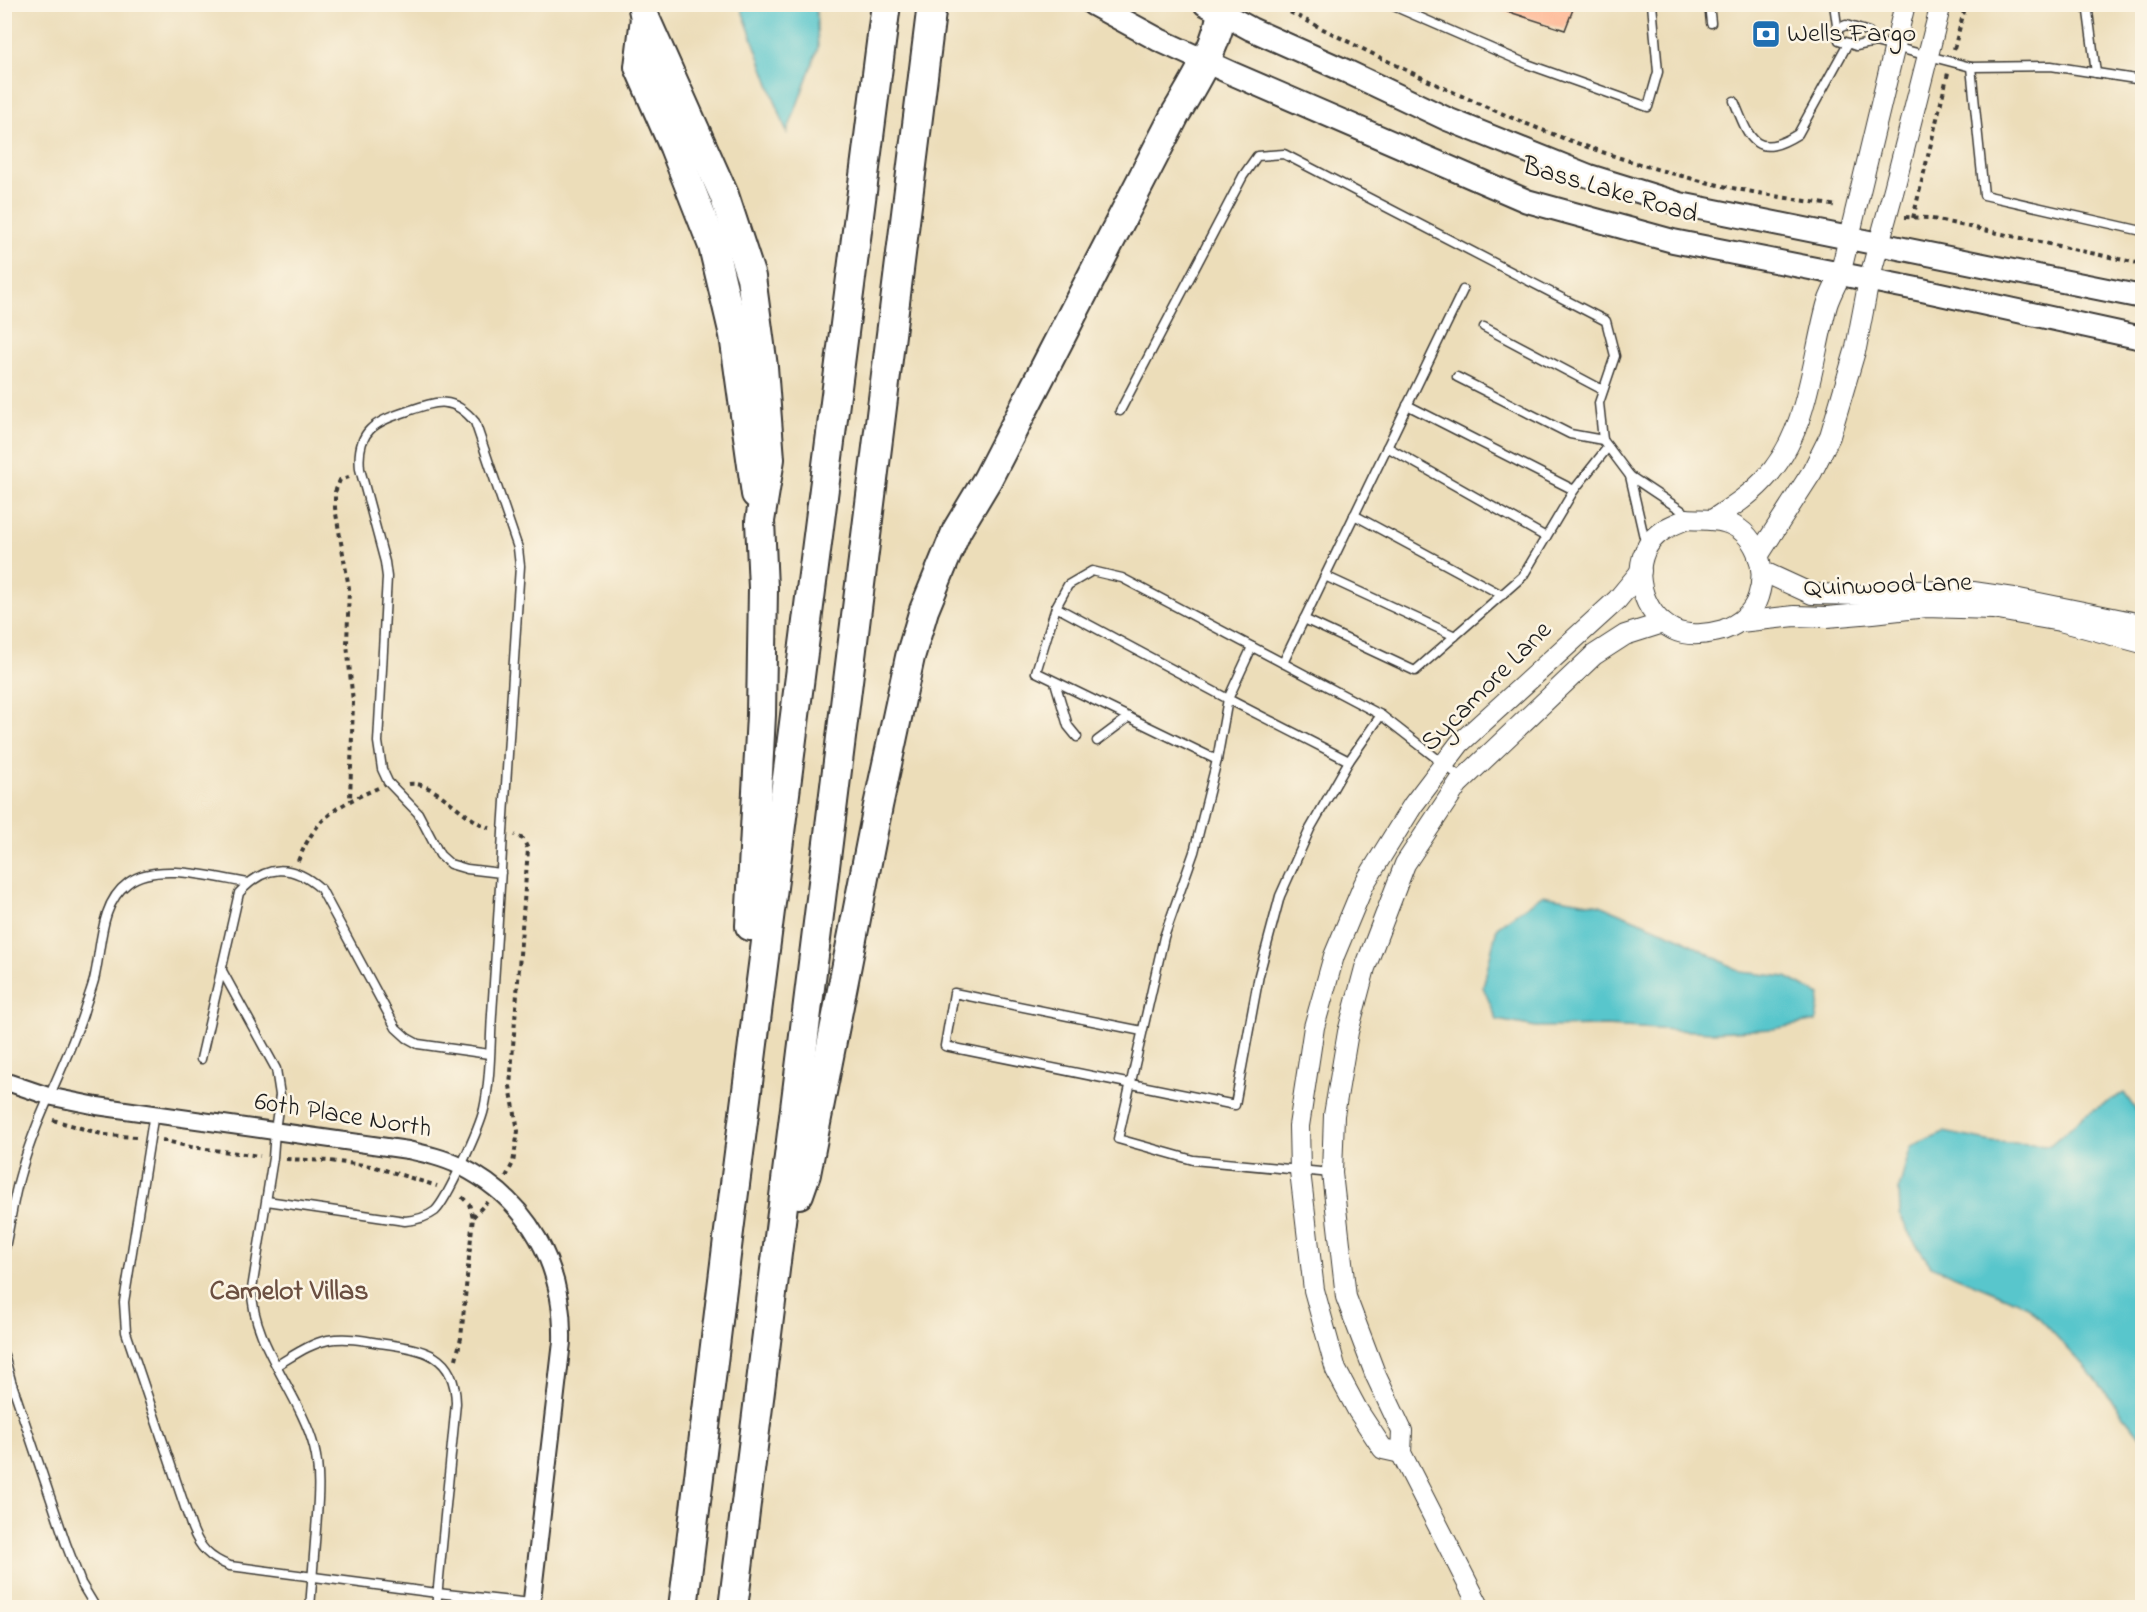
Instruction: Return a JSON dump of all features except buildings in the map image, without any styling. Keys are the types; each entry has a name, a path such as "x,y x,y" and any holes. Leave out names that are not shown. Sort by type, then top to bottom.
{"highway":[{"path":"683,1608 886,4"},
{"path":"733,1608 932,4"},
{"path":"776,1261 806,1174 900,699 924,610 957,530 987,480 1176,115 1206,62 1217,8"},
{"path":"643,11 724,195 752,277 763,367 770,459 760,521 761,715 753,888 728,1239"}],"main road":[{"name":"Bass Lake Road","path":"1093,4 1159,40 1206,62 1527,201 1673,241 2142,338"},
{"name":"Bass Lake Road","path":"1217,8 1251,29 1358,76 1447,119 1589,176 1680,204 2142,297"}],"street":[{"path":"1704,520 1744,499 1765,479 1785,450 1798,424 1828,302 1840,275 1905,4"},
{"path":"1760,563 1812,472 1830,435 1856,348 1869,280 1941,4"},
{"path":"1688,519 1704,520 1725,523 1739,529 1753,543 1760,563 1762,580 1758,599 1748,615 1734,626 1714,633 1691,634 1674,631 1657,618 1645,600 1640,580 1642,559 1651,540 1666,528 1688,519"},
{"name":"Quinwood Lane","path":"1760,563 1812,594 1973,592 2002,604 2142,643"},
{"name":"Sycamore Lane","path":"1401,1454 1383,1449 1358,1412 1336,1370 1314,1290 1299,1171 1299,1126 1314,1027 1334,957 1364,884 1413,805 1460,743 1617,600 1641,571"},
{"name":"Quinwood Lane","path":"1740,622 1795,616 1827,617 1926,607 2002,604 2142,624"},
{"name":"Sycamore Lane","path":"1480,1608 1401,1454 1402,1431 1376,1376 1346,1298 1332,1173 1334,1114 1347,1032 1365,968 1405,864 1458,784 1594,655 1625,635 1663,623"},
{"name":"60th Place North","path":"4,1081 48,1096 97,1106 408,1150 442,1158 477,1175 520,1211 548,1254 558,1287 563,1322 531,1605"}],"lane":[{"path":"1389,4 1527,64 1648,107 1658,72 1652,4"},
{"path":"1709,4 1711,23"},
{"path":"1834,4 1839,40 1856,46 1875,42 1971,67 2051,66 2142,80"},
{"path":"2087,4 2096,73"},
{"path":"1837,29 1846,25 1869,32 1875,42"},
{"path":"1734,101 1748,136 1759,144 1771,146 1786,142 1798,134 1848,44"},
{"path":"1971,67 1984,195 2142,231"},
{"path":"1120,411 1243,176 1257,156 1284,154 1606,321 1615,356 1599,403 1606,444 1630,476 1704,520"},
{"path":"1283,663 1463,290"},
{"path":"1484,327 1604,390"},
{"path":"1456,377 1570,434 1606,444"},
{"path":"267,1201 405,1221 419,1219 434,1212 444,1201 477,1130 484,1109 501,873 520,566 518,548 475,422 457,405 433,402 382,419 365,434 359,455 361,473 385,562 387,578 378,742 382,769 389,783 418,813 440,855 450,864 467,869 501,873"},
{"path":"1407,405 1574,490"},
{"path":"1304,619 1415,671 1523,576 1574,490 1606,444"},
{"path":"1387,447 1546,537"},
{"path":"1630,476 1647,549"},
{"path":"1354,515 1502,595"},
{"path":"1217,760 1036,672 1056,608 1068,585 1092,571 1122,578 1381,715 1464,779"},
{"path":"1325,576 1455,636"},
{"path":"1056,608 1349,761"},
{"path":"1252,647 1228,699 1217,760 1194,852 1164,937 1118,1139 1193,1160 1332,1173"},
{"path":"1055,682 1068,726 1077,737"},
{"path":"1142,1031 954,993 945,1046 1235,1105 1259,975 1280,896 1310,829 1349,761 1381,715"},
{"path":"1097,741 1129,717"},
{"path":"201,1059 239,893 248,883 266,872 276,871 301,875 312,880 321,889 392,1021 407,1038 418,1044 489,1054"},
{"path":"4,1252 21,1172 48,1096 78,1028 94,981 111,901 130,881 159,873 174,872 248,883"},
{"path":"221,969 276,1070 280,1095 267,1201 252,1289 252,1303 262,1335 301,1411 314,1447 318,1489 310,1608"},
{"path":"154,1113 124,1302 124,1317 126,1332 199,1545 207,1554 230,1566 531,1605"},
{"path":"277,1365 312,1345 348,1338 411,1347 428,1352 441,1361 450,1372 456,1388 456,1403 436,1608"},
{"path":"4,1355 66,1544 81,1583 96,1608"}],"path":[{"path":"1274,4 1419,77 1578,143 1680,176 1726,187 1855,209"},
{"path":"1913,218 1966,4"},
{"path":"1887,213 1913,218 1928,218 2142,264"},
{"path":"350,800 353,702 347,644 349,588 338,526 335,492 340,480 361,473"},
{"path":"293,873 307,840 328,814 350,800 389,783"},
{"path":"41,1117 105,1135 150,1137"}],"water":[{"path":"740,5 816,5 818,48 787,133"},
{"path":"1542,895 1600,905 1680,938 1741,972 1786,977 1820,995 1816,1021 1773,1029 1711,1032 1606,1026 1536,1027 1497,1020 1483,987 1497,927"},
{"path":"2124,1093 2142,1119 2142,1438 2084,1366 2028,1306 1931,1266 1911,1237 1900,1215 1899,1188 1911,1146 1944,1132 1993,1142 2050,1145 2086,1114"}],"place":[{"name":"Wells Fargo","path":"1766,34"}],"district":[{"name":"Camelot Villas","path":"289,1292"}]}
